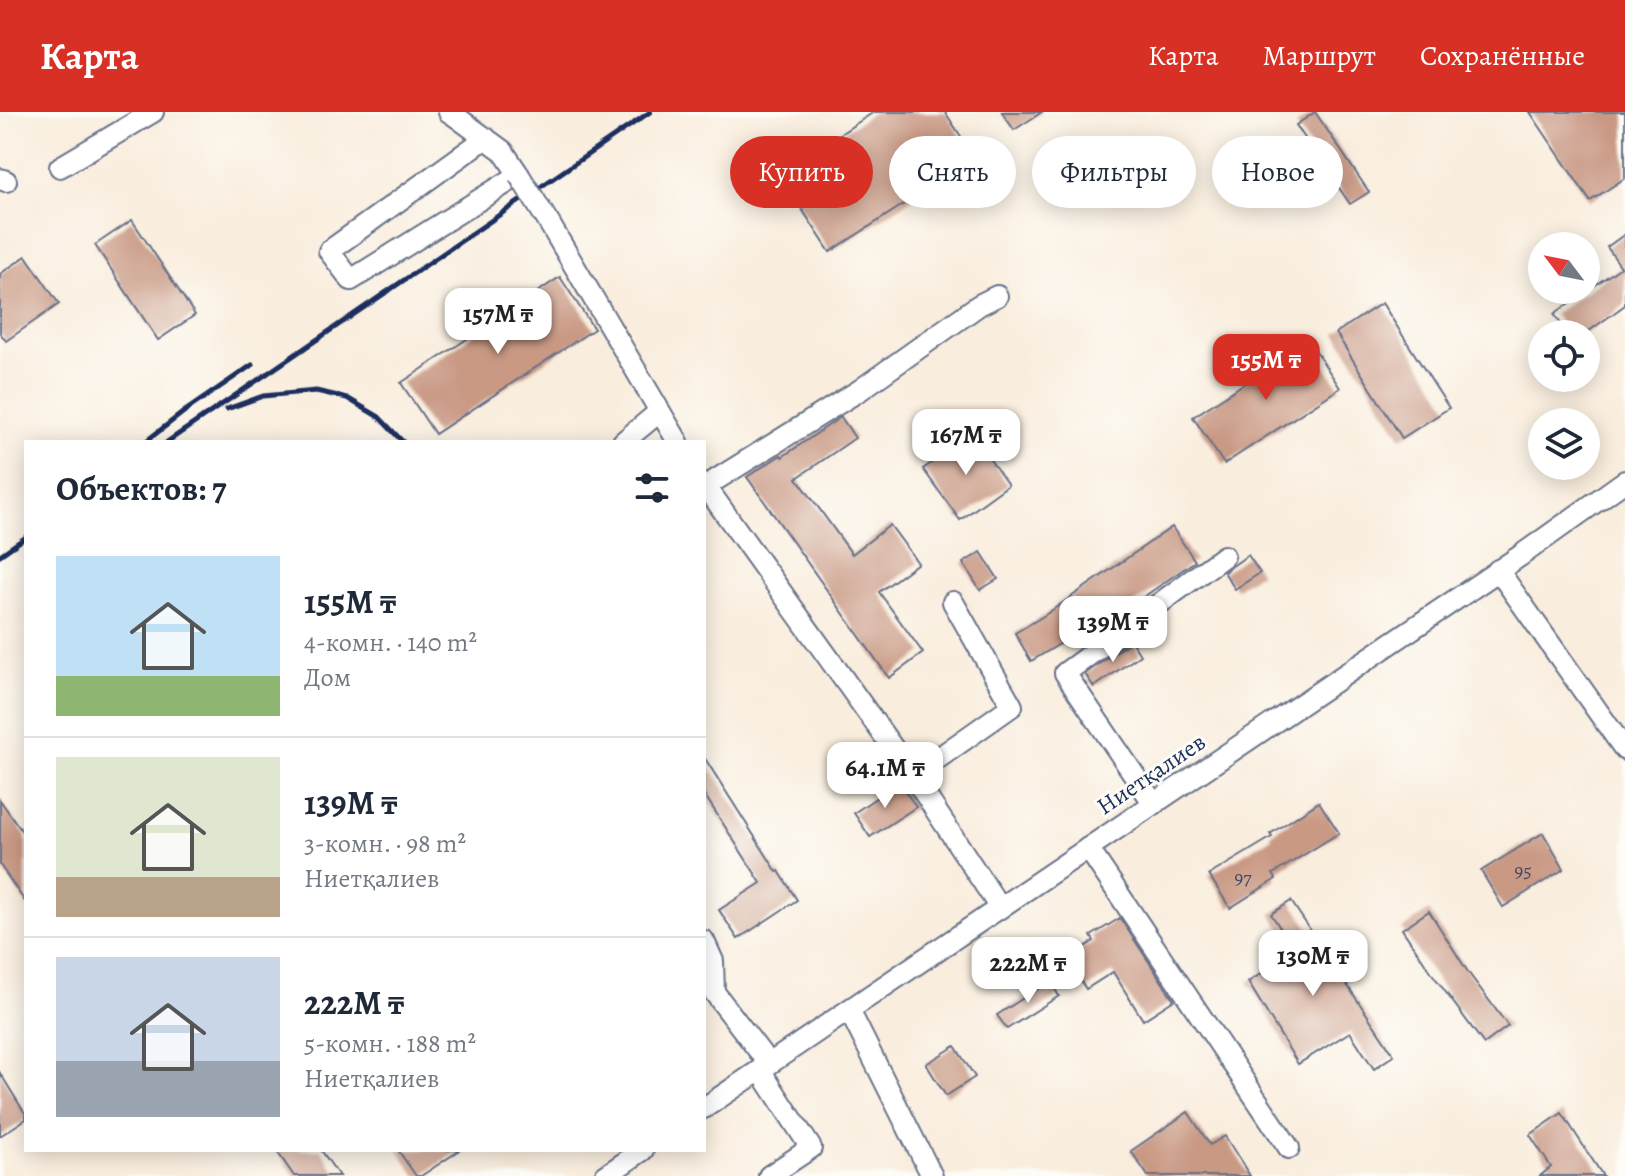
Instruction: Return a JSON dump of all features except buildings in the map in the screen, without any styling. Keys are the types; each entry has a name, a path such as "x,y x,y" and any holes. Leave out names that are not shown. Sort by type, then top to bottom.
{"street":[{"path":"60,167 153,112"},
{"path":"449,112 503,151 677,440"},
{"path":"486,138 329,251 351,280 519,175"},
{"path":"706,484 860,390 979,305 997,296"},
{"path":"625,440 659,412"},
{"name":"Ниетқалиев","path":"706,1107 1625,481"},
{"path":"706,486 913,776 1000,908"},
{"path":"1154,804 1065,673 1224,556"},
{"path":"1498,570 1625,750"},
{"path":"913,776 1012,706 953,602"},
{"path":"1088,848 1289,1148"},
{"path":"706,945 713,961 709,993 764,1067 811,1148 769,1176"},
{"path":"849,1010 932,1176"},
{"path":"605,1176 629,1154"}],"railway":[{"path":"170,440 650,112"},
{"path":"148,440 252,365"},
{"path":"227,409 263,396 316,391 347,398 379,417 401,440"},
{"path":"0,555 24,538"}]}
